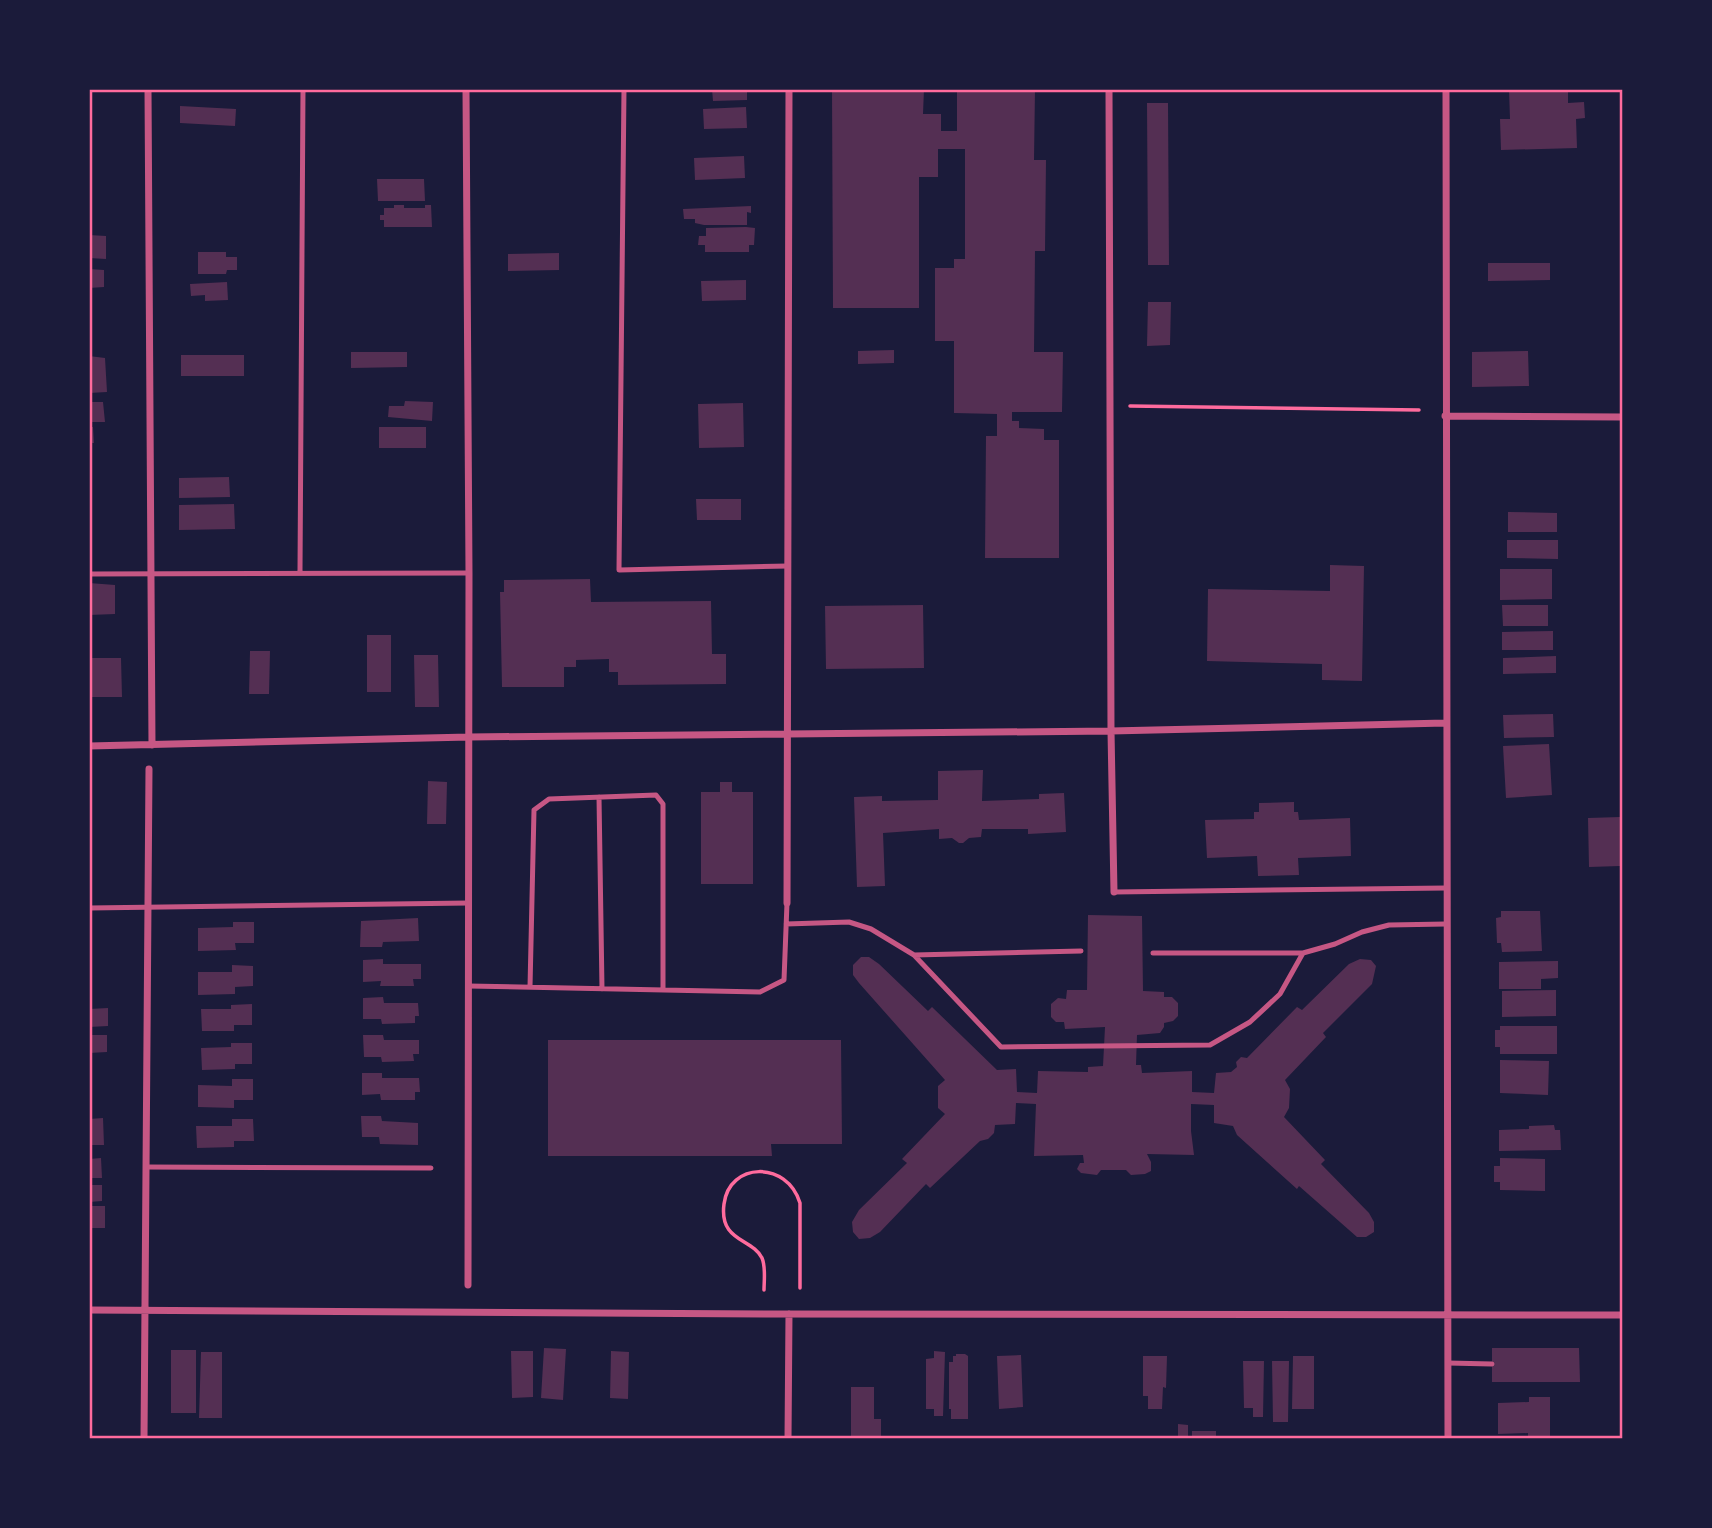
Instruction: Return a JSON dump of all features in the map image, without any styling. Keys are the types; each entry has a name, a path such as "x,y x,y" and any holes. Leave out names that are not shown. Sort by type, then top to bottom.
{"street":[{"path":"148,89 152,745"},
{"path":"466,89 469,573 468,1285"},
{"path":"788,903 789,89"},
{"path":"1109,89 1114,892"},
{"path":"1446,89 1448,1439"},
{"path":"1445,416 1623,417"},
{"path":"89,746 469,737 1111,731 1445,723"},
{"path":"144,1439 149,769"},
{"path":"89,1310 1623,1315"},
{"path":"788,1439 789,1314"}],"lane":[{"path":"300,572 303,89"},
{"path":"624,89 620,570 788,566"},
{"path":"89,574 469,573"},
{"path":"530,987 534,810 549,799 656,795 663,804 663,990"},
{"path":"599,797 602,989"},
{"path":"1114,892 1446,888"},
{"path":"89,908 469,903"},
{"path":"468,986 760,992 784,980 788,903"},
{"path":"786,924 849,922 871,929 914,955 1001,1047 1210,1045 1250,1022 1280,994 1303,953"},
{"path":"1153,953 1303,953 1389,925 1446,924"},
{"path":"914,955 1082,951"},
{"path":"146,1167 431,1168"},
{"path":"1448,1363 1492,1364"}],"path":[{"path":"1129,406 1419,410"},
{"path":"764,1290 764,1262 760,1254 733,1234 724,1220 723,1211 726,1194 736,1181 764,1171 782,1177 797,1193 800,1203 800,1288"}],"building":[{"path":"712,89 747,89 747,100 713,101"},
{"path":"832,89 924,89 923,114 941,114 941,131 957,131 957,89 1035,89 1034,160 1046,160 1045,251 1035,251 1034,352 1063,352 1062,412 1012,412 1012,421 1019,421 1019,428 1044,429 1044,440 1059,440 1059,558 985,558 986,436 997,436 997,414 954,413 954,341 935,341 935,268 954,268 954,259 965,259 965,149 938,149 938,177 919,177 919,308 833,308"},
{"path":"1509,89 1568,89 1568,103 1584,102 1585,118 1576,119 1577,148 1501,150 1500,119 1510,119"},
{"path":"1147,103 1168,103 1169,265 1148,265"},
{"path":"180,106 236,109 235,126 180,123"},
{"path":"746,107 747,128 704,129 703,109"},
{"path":"744,156 745,178 695,180 694,158"},
{"path":"377,179 424,179 425,201 378,201"},
{"path":"394,205 425,208 425,205 431,205 432,227 384,227 384,220 380,220 380,215 384,215 384,208 394,208"},
{"path":"751,206 751,213 747,212 747,225 704,225 695,223 695,219 684,219 683,209"},
{"path":"706,228 755,228 754,245 749,245 749,252 705,252 705,245 698,245 699,236 706,236"},
{"path":"89,235 106,236 106,259 89,258"},
{"path":"198,252 226,252 226,257 237,257 237,270 227,270 226,274 198,274"},
{"path":"559,253 559,270 508,271 508,254"},
{"path":"1488,263 1550,263 1550,280 1488,281"},
{"path":"89,269 104,270 104,287 89,288"},
{"path":"746,280 746,300 702,301 701,281"},
{"path":"227,282 228,300 205,301 205,295 191,296 190,284"},
{"path":"1148,302 1171,302 1170,345 1147,346"},
{"path":"894,350 894,363 858,364 858,351"},
{"path":"1528,351 1529,386 1472,387 1472,352"},
{"path":"351,352 407,352 407,367 351,368"},
{"path":"181,355 244,355 244,376 181,376"},
{"path":"89,356 105,358 107,392 89,393"},
{"path":"405,401 433,402 432,421 388,417 389,406 404,406"},
{"path":"89,402 103,402 105,422 89,422"},
{"path":"743,403 744,447 699,448 698,404"},
{"path":"89,427 93,427 94,443 89,443"},
{"path":"379,427 426,427 426,448 379,448"},
{"path":"229,477 230,497 179,498 179,478"},
{"path":"696,499 741,499 741,520 697,520"},
{"path":"234,504 235,529 179,530 179,505"},
{"path":"1508,512 1557,513 1557,532 1508,532"},
{"path":"1507,540 1558,540 1558,559 1507,558"},
{"path":"1330,565 1364,566 1362,681 1322,680 1322,664 1207,661 1208,589 1330,591"},
{"path":"1500,569 1552,569 1552,599 1500,600"},
{"path":"590,579 591,602 711,601 712,654 726,654 726,684 618,685 618,672 609,672 609,659 576,660 576,667 564,667 564,687 502,687 500,592 504,592 504,580"},
{"path":"89,583 115,585 115,614 89,615"},
{"path":"923,605 924,668 826,669 825,606"},
{"path":"1502,605 1548,605 1548,626 1503,626"},
{"path":"1553,631 1553,650 1502,650 1502,632"},
{"path":"367,635 391,635 391,692 367,692"},
{"path":"250,651 270,651 269,694 249,694"},
{"path":"414,655 438,655 439,707 415,707"},
{"path":"1556,656 1556,673 1503,674 1503,658"},
{"path":"89,658 121,658 122,697 90,697"},
{"path":"1553,714 1554,737 1504,738 1503,715"},
{"path":"1549,744 1552,795 1506,798 1503,746"},
{"path":"983,770 982,801 1039,799 1039,794 1064,793 1066,832 1028,834 1028,829 982,829 981,837 969,838 963,843 952,838 939,839 939,829 883,833 885,886 857,887 854,797 882,796 882,801 938,800 938,771"},
{"path":"428,781 447,782 446,824 427,824"},
{"path":"720,782 732,782 732,792 753,792 753,884 701,884 701,792 720,792"},
{"path":"1294,802 1294,812 1298,812 1299,820 1350,818 1351,856 1298,858 1299,875 1258,876 1257,856 1207,858 1205,820 1254,819 1254,812 1259,812 1259,803"},
{"path":"1620,817 1620,866 1589,867 1588,818"},
{"path":"1501,911 1540,911 1542,951 1502,952 1501,943 1497,943 1496,918 1501,917"},
{"path":"1088,915 1142,916 1143,991 1164,992 1164,997 1172,997 1178,1003 1178,1016 1173,1021 1164,1023 1160,1033 1137,1035 1136,1065 1141,1065 1142,1073 1192,1071 1192,1092 1214,1093 1216,1073 1231,1072 1237,1067 1236,1062 1241,1057 1247,1058 1297,1007 1302,1010 1349,964 1360,959 1371,960 1376,966 1372,984 1323,1033 1326,1037 1285,1080 1290,1089 1289,1108 1284,1117 1325,1160 1321,1164 1369,1213 1374,1222 1374,1232 1366,1237 1357,1237 1299,1186 1297,1189 1237,1135 1233,1126 1214,1123 1214,1105 1191,1104 1194,1155 1147,1154 1151,1171 1145,1174 1131,1175 1126,1170 1101,1170 1097,1175 1081,1173 1077,1169 1080,1163 1084,1163 1083,1155 1034,1156 1036,1104 1016,1103 1015,1124 995,1125 994,1133 988,1139 980,1141 930,1188 926,1184 880,1232 870,1238 859,1239 853,1232 852,1222 859,1210 907,1163 902,1159 945,1114 938,1108 938,1086 945,1080 859,983 853,975 853,965 861,957 869,957 928,1011 932,1007 997,1070 1016,1069 1017,1092 1037,1093 1038,1071 1088,1072 1088,1067 1103,1066 1105,1027 1065,1029 1064,1022 1056,1022 1051,1017 1051,1004 1058,998 1066,999 1067,990 1087,990"},
{"path":"418,918 419,941 383,942 382,947 360,947 361,921"},
{"path":"233,922 254,922 254,943 235,943 236,950 198,951 198,928 233,927"},
{"path":"383,959 383,964 421,964 421,979 413,979 414,986 380,986 381,981 363,982 363,960"},
{"path":"1558,961 1558,978 1541,979 1541,989 1499,989 1499,962"},
{"path":"232,965 253,966 253,986 235,987 235,994 198,995 198,972 232,972"},
{"path":"1556,990 1556,1016 1502,1017 1502,991"},
{"path":"383,997 384,1003 418,1003 419,1016 415,1016 415,1023 382,1024 381,1019 363,1019 363,998"},
{"path":"252,1004 252,1025 234,1025 234,1031 202,1031 201,1009 231,1009 231,1005"},
{"path":"108,1008 108,1026 89,1027 89,1009"},
{"path":"1500,1026 1557,1026 1557,1054 1500,1054 1500,1047 1495,1047 1495,1030 1500,1030"},
{"path":"89,1035 107,1035 107,1052 89,1053"},
{"path":"363,1035 383,1035 384,1040 419,1040 419,1054 413,1054 414,1061 382,1062 381,1057 364,1057"},
{"path":"548,1040 841,1040 842,1144 771,1144 772,1156 548,1156"},
{"path":"231,1043 252,1043 252,1064 235,1064 235,1069 202,1070 201,1048 231,1047"},
{"path":"1500,1060 1549,1061 1548,1095 1500,1093"},
{"path":"362,1073 382,1073 382,1078 419,1078 420,1092 415,1092 415,1100 381,1100 380,1094 362,1095"},
{"path":"232,1079 253,1079 253,1100 234,1100 234,1108 198,1107 198,1085 232,1086"},
{"path":"361,1116 381,1116 382,1121 418,1123 418,1145 380,1144 379,1137 362,1137"},
{"path":"103,1118 104,1145 89,1145 89,1119"},
{"path":"232,1119 253,1119 254,1141 234,1141 234,1147 197,1148 196,1126 232,1126"},
{"path":"1554,1125 1555,1130 1560,1130 1561,1150 1499,1151 1499,1130"},
{"path":"101,1158 102,1178 89,1178 89,1159"},
{"path":"1500,1158 1545,1159 1545,1191 1500,1190 1500,1182 1494,1182 1494,1166 1500,1166"},
{"path":"89,1185 102,1185 102,1201 89,1202"},
{"path":"89,1206 105,1206 105,1228 89,1228"},
{"path":"544,1348 566,1349 563,1400 541,1398"},
{"path":"1492,1348 1579,1348 1580,1382 1492,1382"},
{"path":"171,1350 196,1350 196,1413 171,1413"},
{"path":"511,1351 533,1351 533,1397 512,1398"},
{"path":"611,1351 629,1352 628,1399 610,1398"},
{"path":"934,1351 945,1352 943,1416 934,1416 934,1409 926,1409 926,1359 934,1358"},
{"path":"201,1352 222,1352 222,1418 199,1418"},
{"path":"1021,1355 1023,1407 999,1409 997,1356"},
{"path":"953,1356 968,1356 968,1419 951,1419 949,1409 949,1362 953,1362"},
{"path":"1143,1356 1167,1356 1162,1409 1148,1409 1148,1396 1143,1396"},
{"path":"1293,1356 1314,1356 1314,1409 1292,1409"},
{"path":"1243,1361 1264,1361 1263,1417 1253,1417 1253,1408 1244,1408"},
{"path":"1272,1361 1289,1361 1288,1422 1273,1422"},
{"path":"851,1387 874,1387 874,1419 881,1419 881,1436 851,1436"},
{"path":"1529,1397 1550,1397 1550,1437 1528,1438 1528,1433 1498,1434 1498,1403 1529,1402"},
{"path":"1178,1424 1188,1425 1188,1439 1178,1439"},
{"path":"1192,1431 1216,1431 1216,1439 1192,1439"}]}
